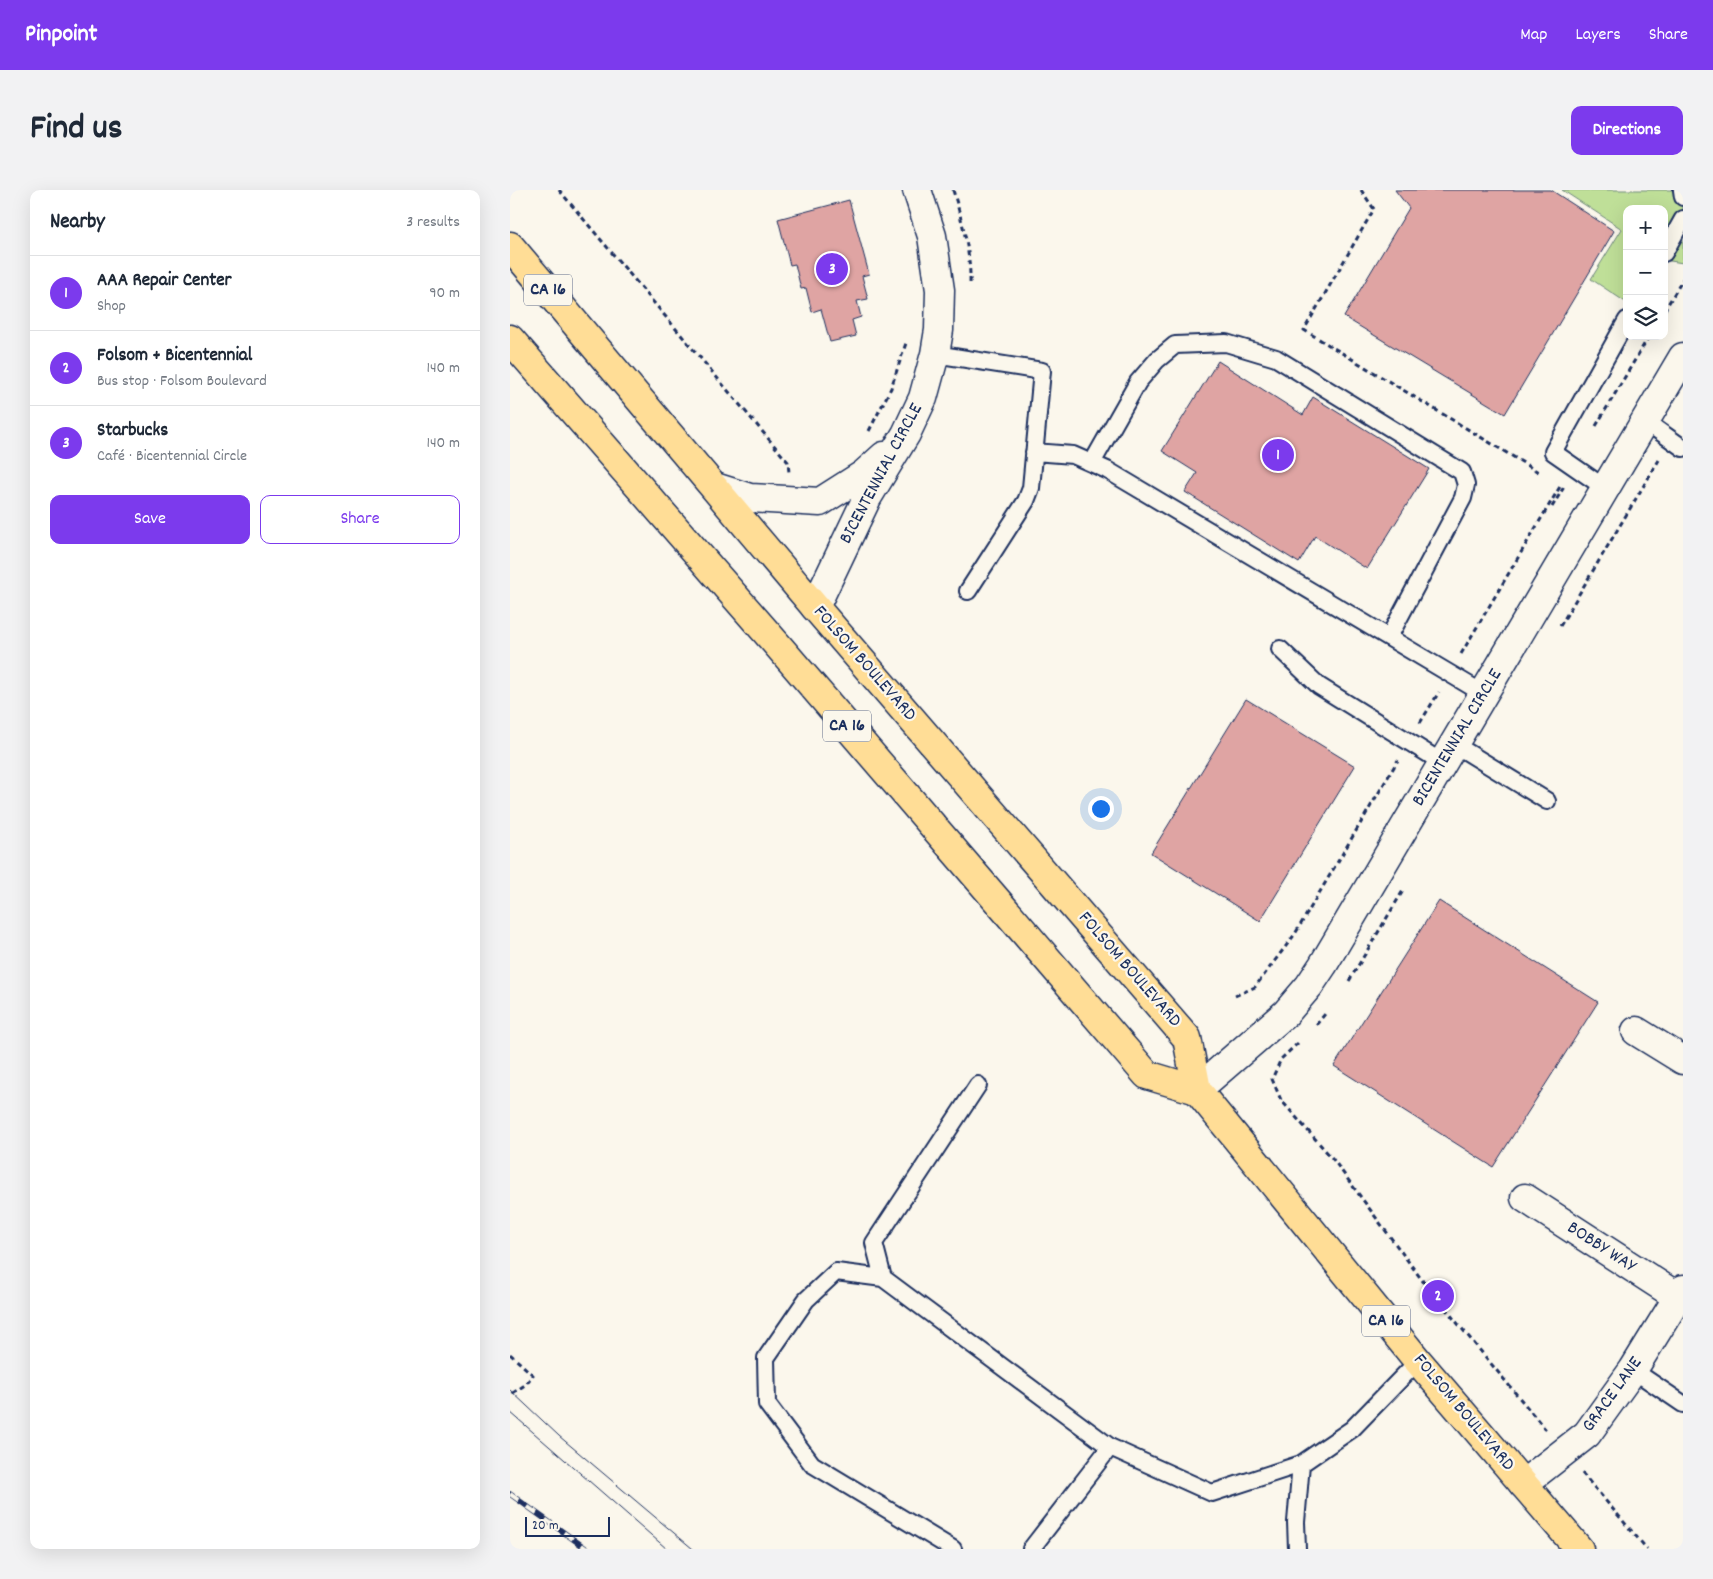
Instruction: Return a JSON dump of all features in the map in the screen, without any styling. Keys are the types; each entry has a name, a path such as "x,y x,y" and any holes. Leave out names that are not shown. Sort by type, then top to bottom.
{"main road":[{"name":"FOLSOM BOULEVARD","path":"510,246 815,607 1188,1038 1197,1090 1418,1361 1579,1549"},
{"name":"CA 16","path":"515,347 780,648 1147,1075 1197,1090"}],"street":[{"name":"BICENTENNIAL CIRCLE","path":"815,607 867,498 906,434 923,398 934,354 938,330 940,290 932,236 917,190"},
{"name":"BICENTENNIAL CIRCLE","path":"1197,1090 1286,1012 1309,986 1323,965 1683,357"},
{"path":"714,487 750,498 820,502 864,474 906,434"},
{"path":"1636,1031 1683,1060"},
{"name":"BOBBY WAY","path":"1524,1198 1680,1293"},
{"name":"GRACE LANE","path":"1523,1484 1587,1434 1633,1370 1680,1293"}],"lane":[{"path":"1682,190 1683,197"},
{"path":"1666,250 1683,219"},
{"path":"1606,488 1553,452 1623,327"},
{"path":"1092,463 1138,382 1156,360 1175,345 1226,343 1276,358 1462,472 1466,485 1463,498 1389,637"},
{"path":"934,354 1042,371 1031,488 1026,501 968,591"},
{"path":"1646,421 1677,444"},
{"path":"1034,452 1073,456 1108,470 1484,694"},
{"path":"1280,649 1319,686 1547,801"},
{"path":"883,1278 874,1243 978,1085"},
{"path":"953,1549 812,1464 767,1404 766,1358 806,1300 836,1272 883,1278 1110,1447 1212,1493 1301,1464 1352,1429 1418,1361"},
{"path":"1633,1370 1683,1404"},
{"path":"1031,1549 1110,1447"},
{"path":"1297,1549 1296,1522 1301,1464"}],"path":[{"path":"559,190 788,462 789,478"},
{"path":"1361,190 1374,209 1304,330 1544,476"},
{"path":"1668,304 1683,280"},
{"path":"867,435 891,388 908,335"},
{"path":"1556,632 1677,444"},
{"path":"1552,507 1564,487 1553,481"},
{"path":"1347,983 1406,886"},
{"path":"1315,1026 1326,1012"},
{"path":"1302,1039 1281,1059 1272,1079 1280,1100 1332,1158 1425,1284 1647,1549"},
{"path":"510,1354 532,1375 525,1384 510,1395"}],"green space":[{"path":"1562,190 1683,190 1683,263 1668,261 1668,205 1623,205 1623,300 1591,279 1622,229"}],"building":[{"path":"1395,190 1551,190 1614,231 1505,414 1344,317 1409,208"},
{"path":"849,200 869,274 862,276 868,299 857,301 861,317 852,320 856,336 830,342 821,309 812,312 806,288 801,289 795,264 790,265 778,219"},
{"path":"1218,361 1303,415 1313,397 1429,469 1367,569 1315,536 1299,563 1185,492 1197,473 1162,451"},
{"path":"1246,699 1355,766 1260,921 1151,853"},
{"path":"1439,901 1598,1002 1493,1167 1334,1066"}],"tram line":[{"path":"510,1390 559,1436 693,1549"},
{"path":"510,1412 667,1549"}],"railway":[{"path":"510,1494 587,1549"}],"place":[{"name":"Starbucks","path":"832,269"},
{"name":"AAA Repair Center","path":"1278,455"},
{"name":"Folsom + Bicentennial","path":"1438,1296"}]}
